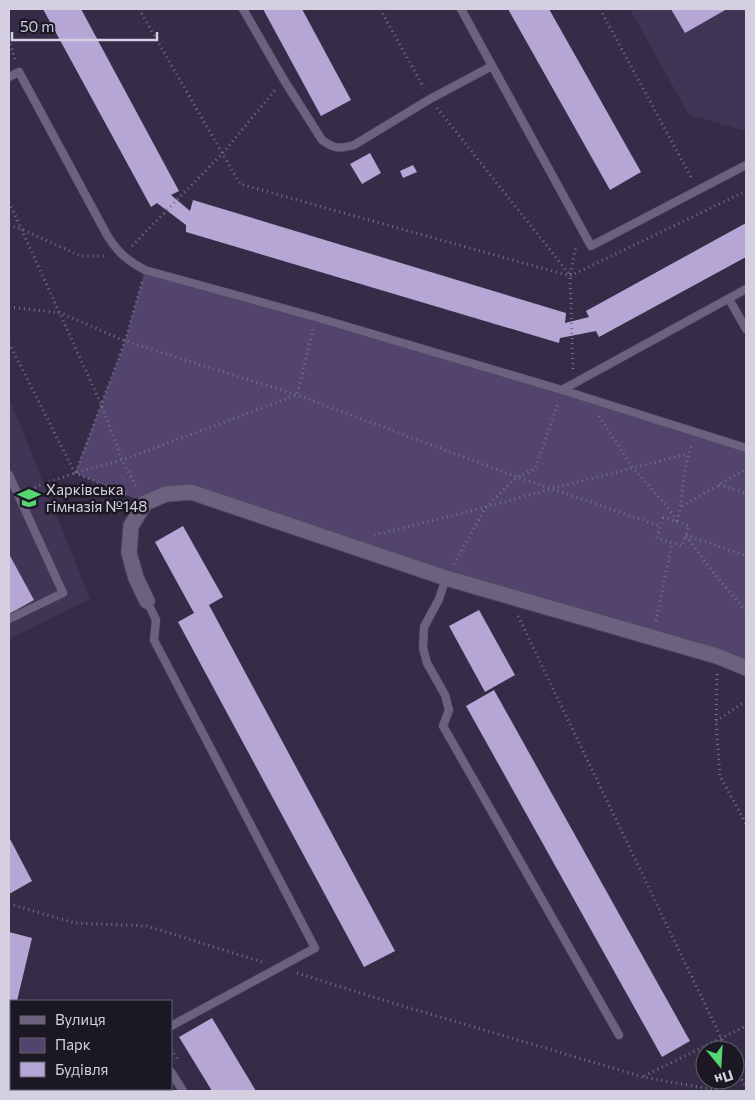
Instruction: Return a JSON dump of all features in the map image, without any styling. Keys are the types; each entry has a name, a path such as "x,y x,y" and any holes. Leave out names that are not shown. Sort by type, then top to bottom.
{"street":[{"path":"146,601 136,578 129,553 131,526 145,503 166,494 191,492 446,578 718,656 746,668"}],"lane":[{"path":"243,9 284,80 322,140 331,147 340,149 354,145 430,99 492,66"},
{"path":"461,9 591,246 746,165"},
{"path":"9,77 19,72 107,235 122,256 145,270 315,317 562,390 746,448"},
{"path":"562,390 746,289"},
{"path":"729,299 746,329"},
{"path":"9,475 63,593 9,619"},
{"path":"9,497 17,493"},
{"path":"446,578 440,599 424,627 423,648 427,663 445,695 449,710 443,726 619,1035"},
{"path":"146,601 156,620 154,640 315,948 172,1025"},
{"path":"172,1074 183,1091"}],"path":[{"path":"139,9 240,184 570,276 746,192"},
{"path":"380,9 430,99 570,276"},
{"path":"600,9 691,177"},
{"path":"9,40 19,72"},
{"path":"9,225 81,256 122,256 222,154 284,80"},
{"path":"683,181 699,172"},
{"path":"9,202 101,404 122,460 145,503"},
{"path":"573,384 570,276 580,225"},
{"path":"76,473 126,341 145,270"},
{"path":"9,307 61,313 126,341 297,396 550,489 660,526"},
{"path":"297,396 315,317"},
{"path":"9,343 76,473 145,503"},
{"path":"446,578 486,507 517,477 535,469 562,390"},
{"path":"17,493 122,460 297,396"},
{"path":"587,398 632,467 666,505 677,522"},
{"path":"677,522 682,506 688,454 697,433"},
{"path":"367,536 688,454"},
{"path":"682,506 746,469"},
{"path":"718,485 746,493"},
{"path":"663,516 689,526 682,546 657,538 660,526 663,516"},
{"path":"686,535 746,556"},
{"path":"686,535 716,576 746,611"},
{"path":"653,638 672,543"},
{"path":"508,595 722,1039"},
{"path":"718,656 716,721 720,776 746,824"},
{"path":"716,721 746,701"},
{"path":"9,904 75,923 147,926 396,1004 643,1076 721,1091"},
{"path":"643,1076 746,1026"}],"shaded area":[{"path":"630,9 746,9 746,131 689,115"},
{"name":"Харківська гімназія №148","path":"9,398 90,599 9,639"}],"green space":[{"path":"145,270 746,448 746,668 191,492 145,503 75,473 125,341"}],"building":[{"path":"43,9 81,9 179,191 171,195 190,211 193,200 566,313 565,323 589,317 586,311 746,223 746,257 599,337 596,331 560,338 559,343 186,232 186,225 157,203 151,207"},
{"path":"263,9 302,9 351,100 321,116"},
{"path":"508,9 549,9 641,172 610,190"},
{"path":"671,9 727,9 685,33"},
{"path":"370,153 381,173 362,184 350,164"},
{"path":"413,165 417,172 403,178 400,171"},
{"path":"183,526 223,597 209,605 395,951 364,967 178,622 194,613 155,542"},
{"path":"9,554 34,600 9,614"},
{"path":"479,610 515,675 485,692 449,626"},
{"path":"494,690 690,1041 662,1057 466,706"},
{"path":"9,837 32,881 9,894"},
{"path":"9,932 32,938 17,1000 10,1000 9,1034"},
{"path":"212,1018 256,1091 212,1091 179,1037"}],"place":[{"name":"Харківська гімназія №148","path":"29,498"}]}
